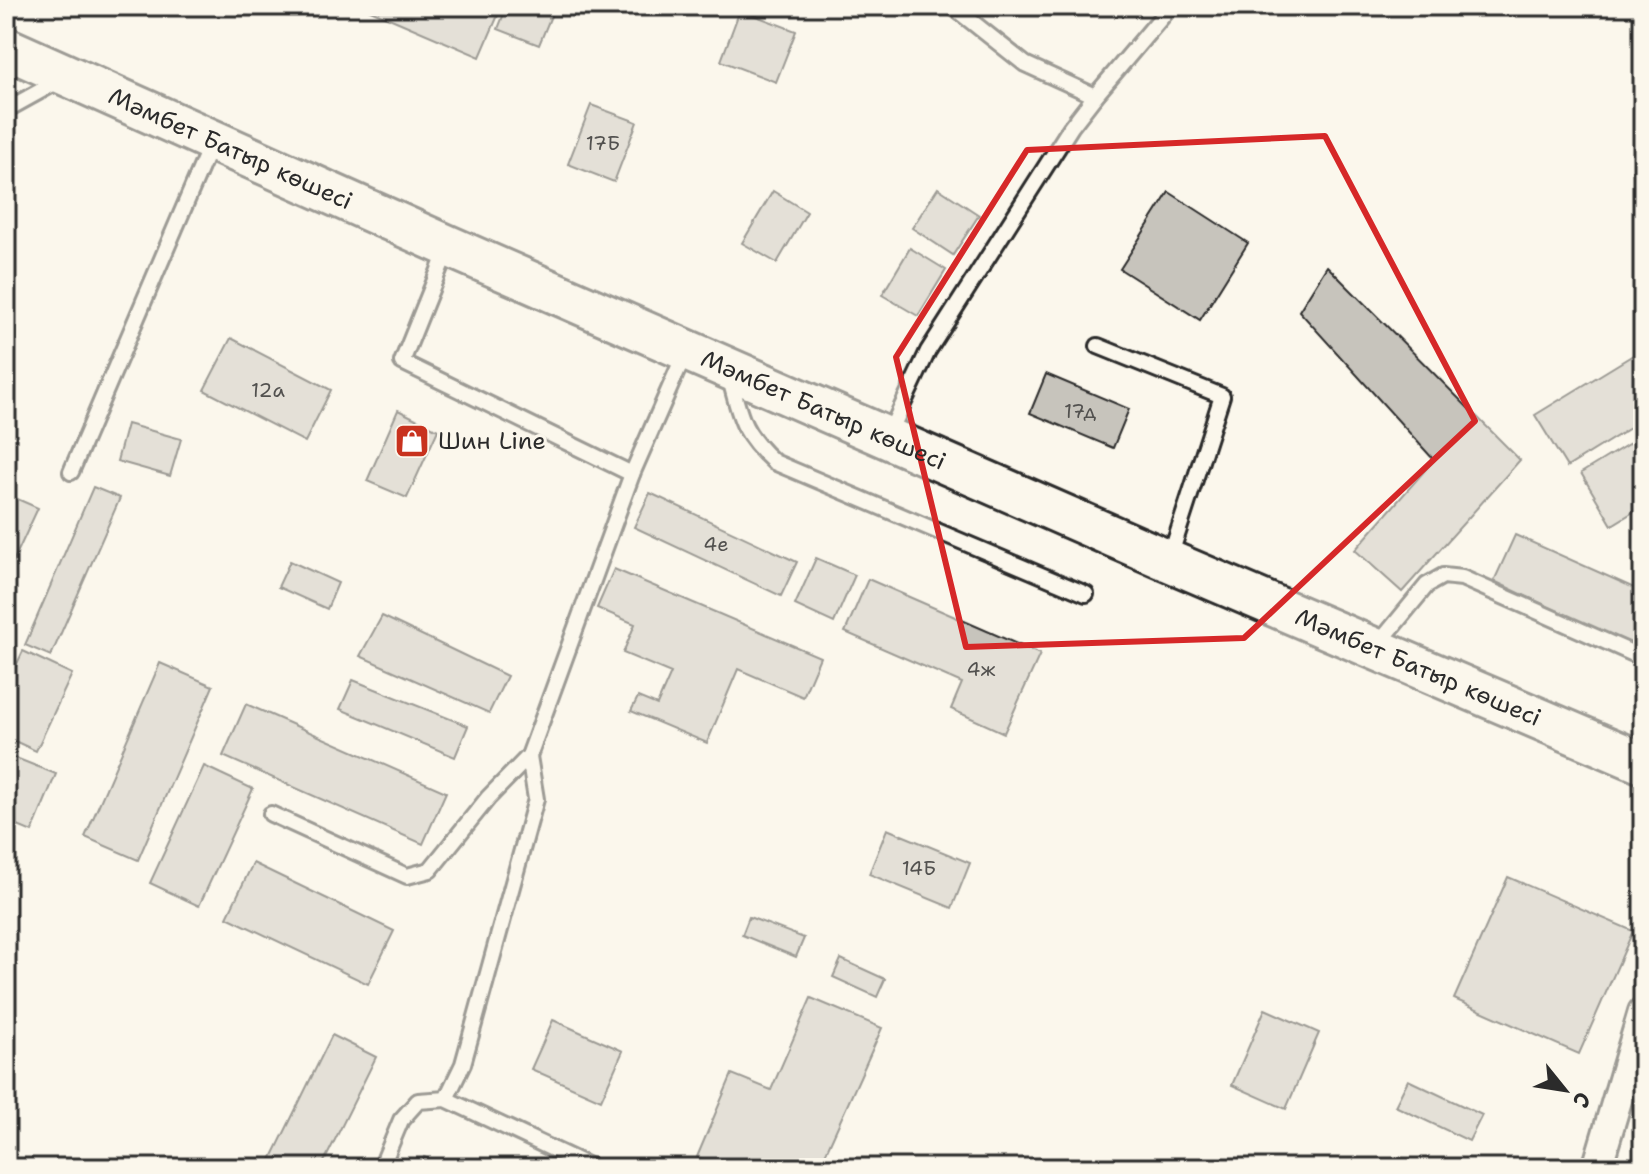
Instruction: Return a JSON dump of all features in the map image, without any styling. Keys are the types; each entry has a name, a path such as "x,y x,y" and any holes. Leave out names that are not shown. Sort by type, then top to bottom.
{"main road":[{"name":"Мәмбет Батыр көшесі","path":"6,48 448,246 1169,561 1643,763"}],"street":[{"path":"1597,1168 1643,1012"}],"lane":[{"path":"952,6 1025,64 1095,96"},
{"path":"888,438 928,351 1071,127 1125,57 1171,6"},
{"path":"6,110 68,76"},
{"path":"71,472 213,140"},
{"path":"448,246 402,362 632,474"},
{"path":"1098,346 1222,396 1169,561"},
{"path":"271,814 407,876 430,870 488,798 529,756 632,474 687,349"},
{"path":"727,367 741,419 754,444 774,462 1086,594"},
{"path":"1376,648 1427,585 1443,576 1462,578 1643,658"},
{"path":"446,1099 463,1064 536,799 529,756"},
{"path":"381,1168 401,1120 418,1101 446,1099 593,1168"}],"highlighted area":[{"path":"1325,136 1475,421 1244,638 966,647 896,357 1027,150"}],"building":[{"path":"361,6 502,6 480,57"},
{"path":"507,6 555,6 539,45 498,29"},
{"path":"740,10 796,31 776,82 721,61"},
{"path":"591,105 637,122 614,182 568,164"},
{"path":"938,188 979,215 953,255 912,228"},
{"path":"773,191 807,212 777,263 742,243"},
{"path":"1169,192 1248,243 1200,320 1120,269"},
{"path":"910,248 946,270 918,316 882,295"},
{"path":"1327,266 1520,460 1402,592 1355,550 1434,460 1299,311"},
{"path":"231,338 331,390 305,442 204,390"},
{"path":"1643,349 1643,420 1567,467 1535,415"},
{"path":"1046,374 1129,409 1113,448 1030,413"},
{"path":"398,410 438,430 407,498 367,481"},
{"path":"127,424 181,439 170,476 117,461"},
{"path":"1643,435 1643,506 1612,525 1581,473"},
{"path":"93,487 120,498 51,656 25,645"},
{"path":"650,493 797,562 781,596 634,527"},
{"path":"6,494 38,508 6,577"},
{"path":"1515,535 1643,592 1643,651 1494,581"},
{"path":"816,558 855,575 834,623 795,605"},
{"path":"290,561 338,583 327,609 278,587"},
{"path":"614,569 820,657 803,697 738,669 707,743 631,711 638,697 657,705 671,673 623,653 635,624 597,608"},
{"path":"868,579 1040,654 1004,733 951,709 962,683 845,632"},
{"path":"382,616 507,676 489,713 360,656"},
{"path":"23,651 72,674 36,751 6,737 6,687"},
{"path":"160,663 213,686 138,860 85,837"},
{"path":"353,680 468,726 455,757 340,709"},
{"path":"246,704 446,792 423,844 223,756"},
{"path":"6,754 56,774 32,832 6,821"},
{"path":"204,766 253,789 199,906 150,883"},
{"path":"887,829 970,863 952,908 869,874"},
{"path":"253,863 394,931 368,984 227,917"},
{"path":"1508,877 1633,931 1579,1054 1454,999"},
{"path":"749,917 804,938 796,957 742,935"},
{"path":"841,959 885,979 877,997 833,977"},
{"path":"811,998 882,1028 819,1168 726,1168 697,1157 732,1074 771,1090"},
{"path":"1265,1009 1319,1033 1286,1109 1232,1085"},
{"path":"553,1020 623,1051 601,1100 531,1069"},
{"path":"332,1035 376,1057 321,1168 267,1168"},
{"path":"1408,1080 1482,1115 1469,1141 1395,1106"},
{"path":"424,1157 449,1168 420,1168"}],"place":[{"name":"Шин Line","path":"412,441"}]}
